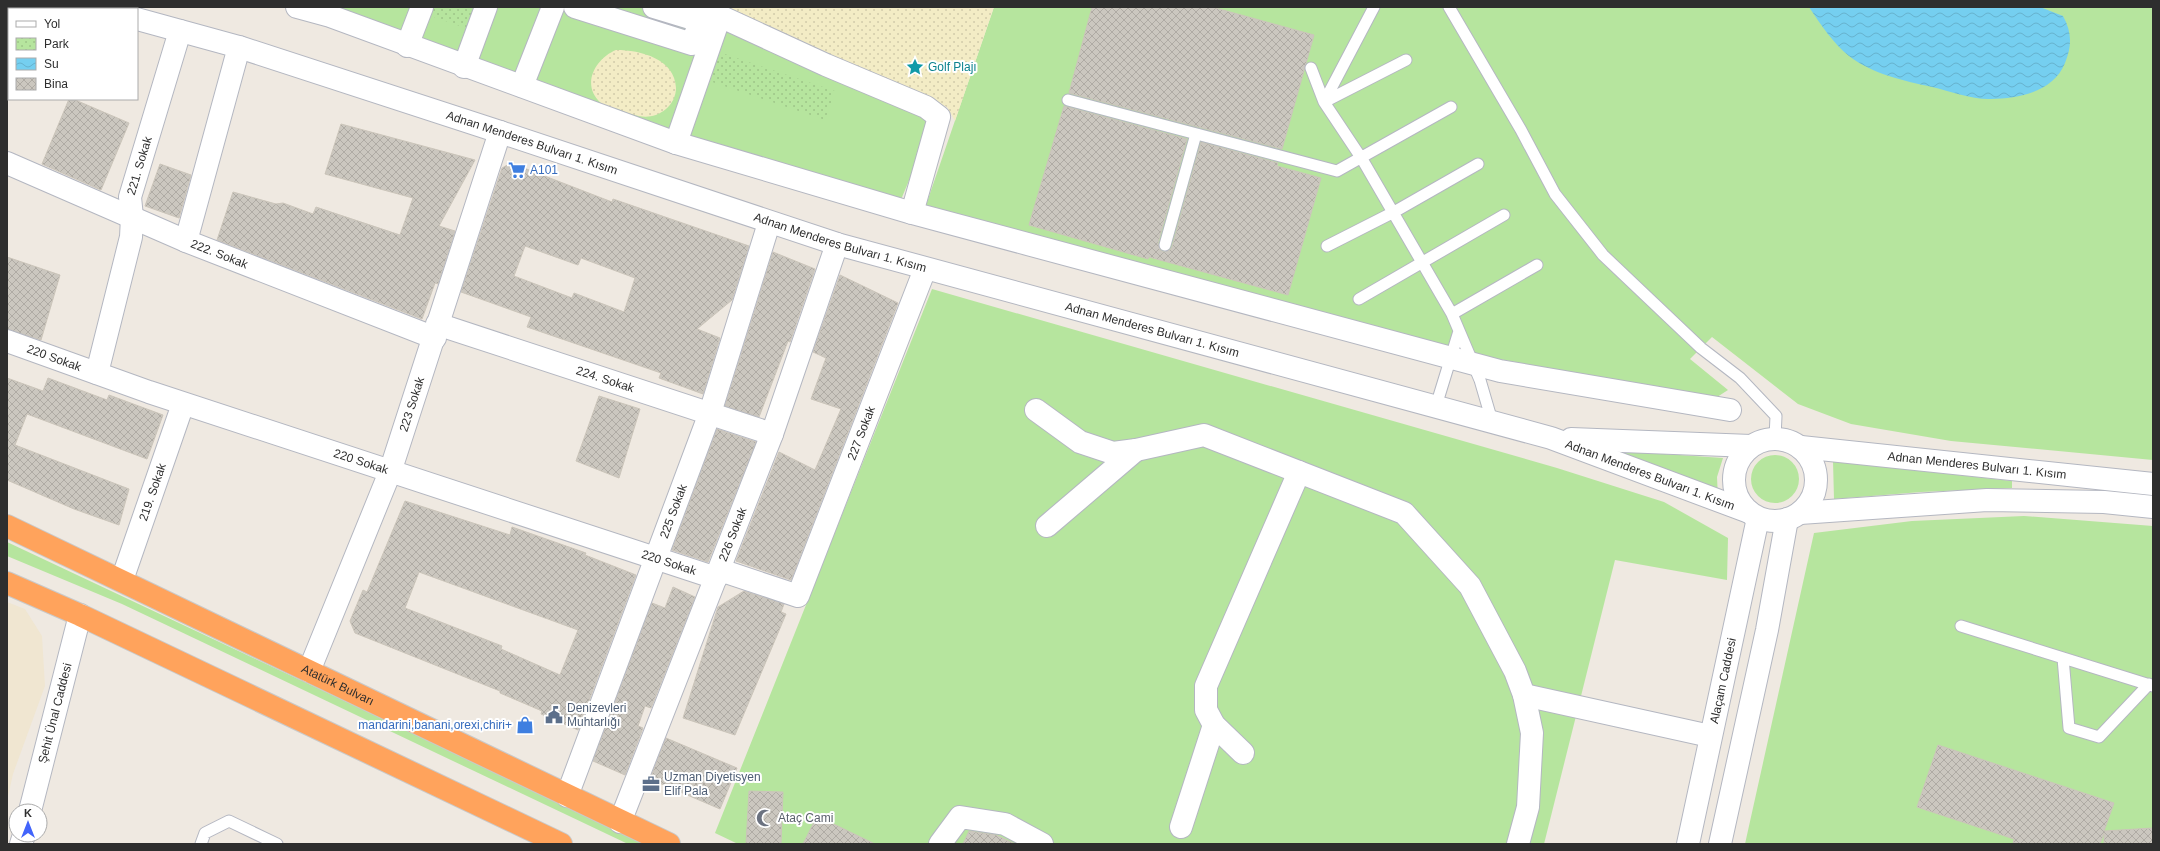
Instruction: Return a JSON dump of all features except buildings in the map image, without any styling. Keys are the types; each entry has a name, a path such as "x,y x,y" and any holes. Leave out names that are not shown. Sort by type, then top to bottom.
{"highway":[{"name":"Atatürk Bulvarı","path":"7,526 122,580 620,822 669,844"},
{"path":"7,583 80,614 561,844"}],"street":[{"path":"298,7 332,12 407,46 522,86 676,143 912,213 1500,371 1730,410"},
{"path":"407,46 422,7"},
{"path":"464,67 486,7"},
{"path":"522,86 553,7"},
{"path":"575,7 692,44 701,42 720,16"},
{"path":"654,7 700,21 701,42 676,143"},
{"path":"700,7 826,65 926,107 939,117 912,213"},
{"name":"Adnan Menderes Bulvarı 1. Kısım","path":"138,19 239,47 500,132 769,223 837,244 1551,438 1754,515"},
{"name":"221. Sokak","path":"97,373 131,237 132,217 130,197 180,31"},
{"path":"186,241 239,47"},
{"name":"223 Sokak","path":"309,671 390,472 500,132"},
{"name":"222. Sokak","path":"7,163 186,241 436,331"},
{"name":"225 Sokak","path":"567,796 654,558 710,413 769,223"},
{"name":"226 Sokak","path":"620,822 772,434 837,244"},
{"name":"227 Sokak","path":"798,596 925,269"},
{"name":"224. Sokak","path":"436,331 710,413 772,434"},
{"name":"220 Sokak","path":"7,340 183,404 654,558 798,596"},
{"name":"219. Sokak","path":"122,580 183,404"},
{"path":"1036,410 1080,442 1112,452 1136,450 1204,435 1404,513 1470,586 1515,671 1524,695 1532,732 1528,806 1518,844"},
{"name":"Adnan Menderes Bulvarı 1. Kısım","path":"1551,438 1751,446"},
{"path":"1720,844 1766,630 1794,516 1810,501 1817,480 1814,465 1801,447 1788,441 1775,438 1763,440 1751,446 1739,460 1734,478 1735,489 1739,500 1754,515 1772,521 1794,516 1987,500 2104,502 2153,507"},
{"name":"Adnan Menderes Bulvarı 1. Kısım","path":"1801,447 2153,484"},
{"path":"1047,526 1136,450"},
{"path":"1243,753 1214,725 1206,710 1206,686 1299,472"},
{"name":"Alaçam Caddesi","path":"1688,844 1754,515"},
{"name":"Şehit Ünal Caddesi","path":"32,803 80,614"},
{"path":"1524,695 1710,736"},
{"path":"1181,827 1214,725"},
{"path":"940,844 960,817 1005,824 1042,844"}],"lane":[{"path":"1324,102 1374,7"},
{"path":"1449,7 1521,130 1556,194 1603,255 1701,348 1740,378 1776,416 1775,438"},
{"path":"1324,102 1406,60"},
{"path":"1311,68 1324,102 1362,159 1452,314 1480,380 1492,421"},
{"path":"1068,100 1338,172 1451,107"},
{"path":"1166,245 1196,134"},
{"path":"1327,246 1394,212 1478,164"},
{"path":"1359,299 1504,216"},
{"path":"1452,314 1537,265"},
{"path":"1436,406 1459,331"},
{"path":"1961,626 2151,685 2099,737 2069,728 2063,658"},
{"path":"201,844 205,834 229,821 276,844"}],"shaded area":[{"path":"7,602 25,609 42,636 45,686 13,774 7,801"}],"green space":[{"path":"313,7 687,7 935,118 900,202 717,149"},
{"path":"405,7 486,7 477,32"},
{"path":"994,7 2153,7 2153,460 1951,441 1851,424 1798,404 1712,337 1690,359 1728,390 1714,399 1461,352 926,205"},
{"path":"719,52 835,91 825,120 709,81"},
{"path":"932,289 1557,468 1664,502 1728,538 1727,580 1615,560 1544,844 738,844 715,833"},
{"path":"1606,450 1723,458 1717,477 1718,498"},
{"path":"1770,455 1780,455 1792,462 1799,474 1799,484 1792,496 1780,503 1770,503 1762,499 1755,492 1751,484 1751,474 1755,466 1762,459"},
{"path":"1833,461 2012,481 2012,488 1921,492 1834,499"},
{"path":"2024,516 2153,526 2153,844 1745,844 1814,533 1912,521"},
{"path":"7,542 649,844 628,844 122,604 7,556"}],"sand":[{"name":"Golf Plajı","path":"724,7 994,7 955,121 947,107"},
{"path":"616,50 626,50 646,54 663,63 670,70 674,78 676,91 673,100 666,109 660,113 648,117 636,116 605,105 595,96 591,80 593,73 602,59"}],"water":[{"path":"1809,7 2040,7 2063,16 2068,28 2070,45 2065,63 2060,73 2044,87 2035,92 2002,99 1977,98 1900,79 1868,68 1849,56 1832,40"}],"place":[{"name":"Golf Plajı","path":"915,67"},
{"name":"A101","path":"517,170"},
{"name":"Denizevleri Muhtarlığı","path":"554,715"},
{"name":"mandarini,banani,orexi,chiri+","path":"525,725"},
{"name":"Uzman Diyetisyen Elif Pala","path":"651,784"},
{"name":"Ataç Cami","path":"765,818"}]}
